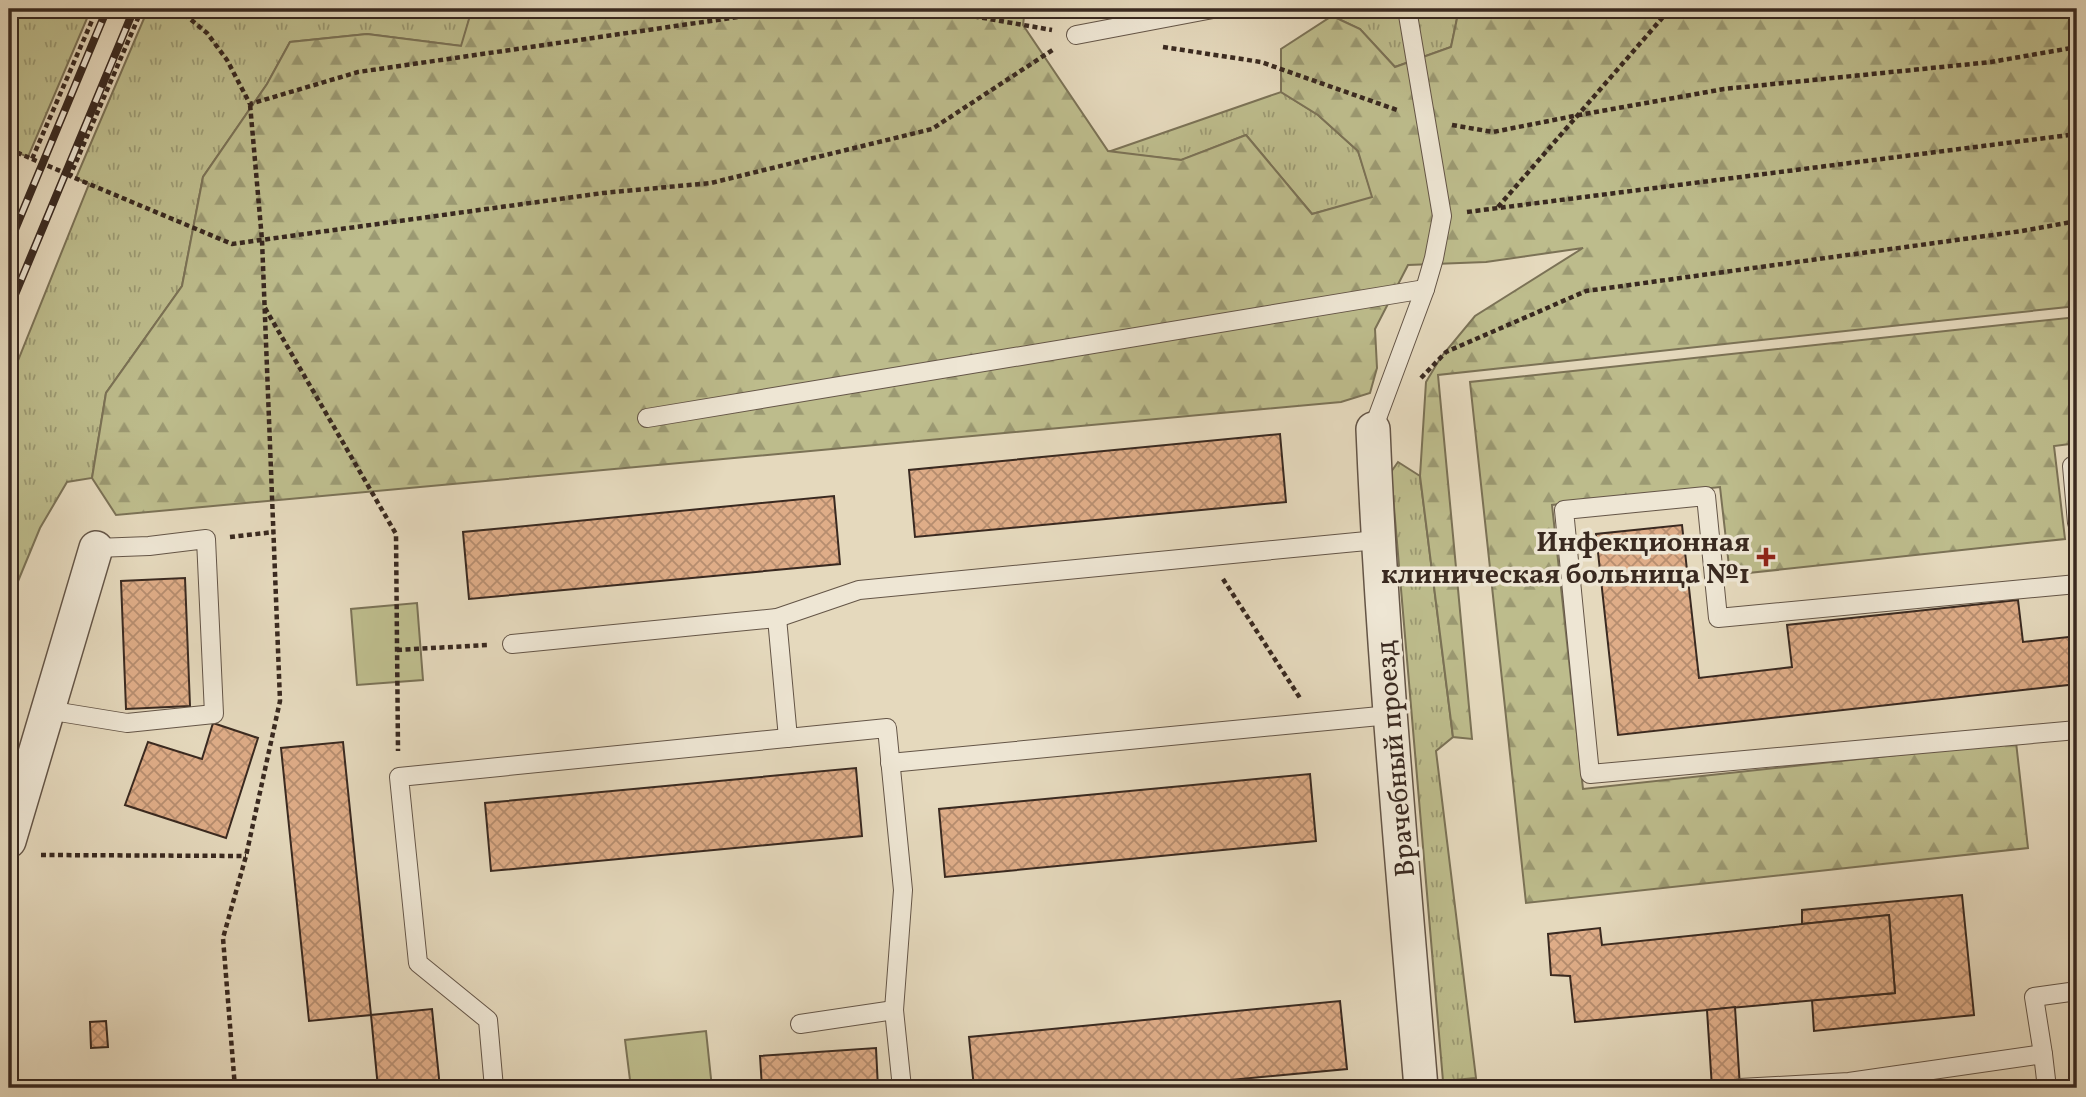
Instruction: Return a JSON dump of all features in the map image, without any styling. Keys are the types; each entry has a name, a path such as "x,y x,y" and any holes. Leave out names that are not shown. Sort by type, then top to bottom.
{"street":[{"name":"Врачебный проезд","path":"1373,429 1377,540 1421,1088"},
{"path":"23,848 47,709 96,548"}],"lane":[{"path":"1076,35 1213,9"},
{"path":"1373,429 1425,289 1434,258 1441,216 1407,9"},
{"path":"647,418 1425,289"},
{"path":"2077,465 2072,466 2077,523"},
{"path":"2077,584 1718,618 1706,496 1564,510 1590,774 2077,730"},
{"path":"47,709 127,723 214,714 206,540 149,547 96,548"},
{"path":"512,644 777,618 859,590 1377,540"},
{"path":"777,618 788,738"},
{"path":"890,763 1390,715"},
{"path":"495,1088 488,1020 418,963 399,777 887,728 903,890 894,1010 902,1088"},
{"path":"2047,1088 2035,997 2077,991"},
{"path":"800,1024 894,1010"},
{"path":"1740,1088 1850,1085 2043,1054"}],"path":[{"path":"32,159 97,9"},
{"path":"70,176 142,9"},
{"path":"178,9 207,33 227,60 250,104 262,240 280,701 246,856 223,938 235,1088"},
{"path":"250,104 358,72 793,9"},
{"path":"932,9 1076,35"},
{"path":"1497,208 1670,9"},
{"path":"9,149 232,244 603,193 711,183 932,129 1076,35"},
{"path":"1156,46 1261,62 1424,120 1493,132 1724,89 1991,62 2077,47"},
{"path":"1441,216 2077,134"},
{"path":"1419,381 1446,352 1586,291 2022,231 2077,221"},
{"path":"264,308 396,534 399,777"},
{"path":"206,540 274,531"},
{"path":"1208,557 1316,723"},
{"path":"397,650 512,644"},
{"path":"23,848 246,856"}],"green space":[{"path":"9,9 91,9 28,157 16,152 9,143"},
{"path":"148,9 472,9 462,46 367,34 290,42 267,84 203,177 182,286 106,393 92,478 67,482 40,528 9,603 9,383 89,184 76,178"},
{"path":"472,9 1025,9 1023,25 1108,151 1181,160 1246,135 1312,214 1372,197 1358,151 1318,115 1281,92 1281,49 1332,16 1360,29 1395,67 1451,47 1459,9 2077,9 2077,306 1438,375 1472,739 1453,737 1420,476 1426,382 1441,357 1475,316 1583,248 1486,262 1408,265 1375,329 1377,368 1370,393 1341,402 116,515 92,478 106,393 182,286 203,177 267,84 290,42 367,34 461,46"},
{"path":"1391,9 1459,9 1451,47 1395,67 1360,29 1332,16"},
{"path":"1281,92 1318,115 1358,151 1373,198 1312,214 1246,135 1182,160 1108,152"},
{"path":"2077,317 2077,443 2054,446 2065,539 1730,575 1720,487 1552,505 1583,789 2016,742 2028,848 1526,903 1470,382"},
{"path":"1398,462 1420,476 1453,737 1436,751 1476,1078 1443,1081 1391,472"},
{"path":"417,603 423,680 357,685 351,609"},
{"path":"706,1031 712,1088 631,1088 625,1040"}],"building":[{"path":"1280,434 1286,502 915,537 909,470"},
{"path":"834,496 840,564 469,599 463,532"},
{"path":"1682,525 1699,678 1792,667 1787,625 2018,600 2023,642 2077,636 2077,684 1618,735 1596,534"},
{"path":"185,578 190,706 126,709 121,581"},
{"path":"213,723 258,738 226,838 125,805 148,742 202,759"},
{"path":"343,742 371,1015 309,1021 281,748"},
{"path":"856,768 862,836 491,871 485,803"},
{"path":"1310,774 1316,841 945,877 939,809"},
{"path":"1962,895 1974,1015 1814,1031 1812,1000 1895,993 1889,915 1802,924 1802,910"},
{"path":"1889,915 1895,993 1575,1022 1570,976 1551,975 1548,934 1600,928 1602,945"},
{"path":"1340,1001 1347,1069 1146,1088 974,1088 969,1037"},
{"path":"1735,1007 1740,1088 1712,1088 1707,1010"},
{"path":"432,1009 440,1088 378,1088 371,1015"},
{"path":"106,1021 108,1047 91,1048 90,1022"},
{"path":"876,1048 878,1088 762,1088 760,1056"}],"railway":[{"path":"9,244 107,9"},
{"path":"9,309 134,9"}],"place":[{"name":"Инфекционная клиническая больница №1","path":"1766,557"}]}
